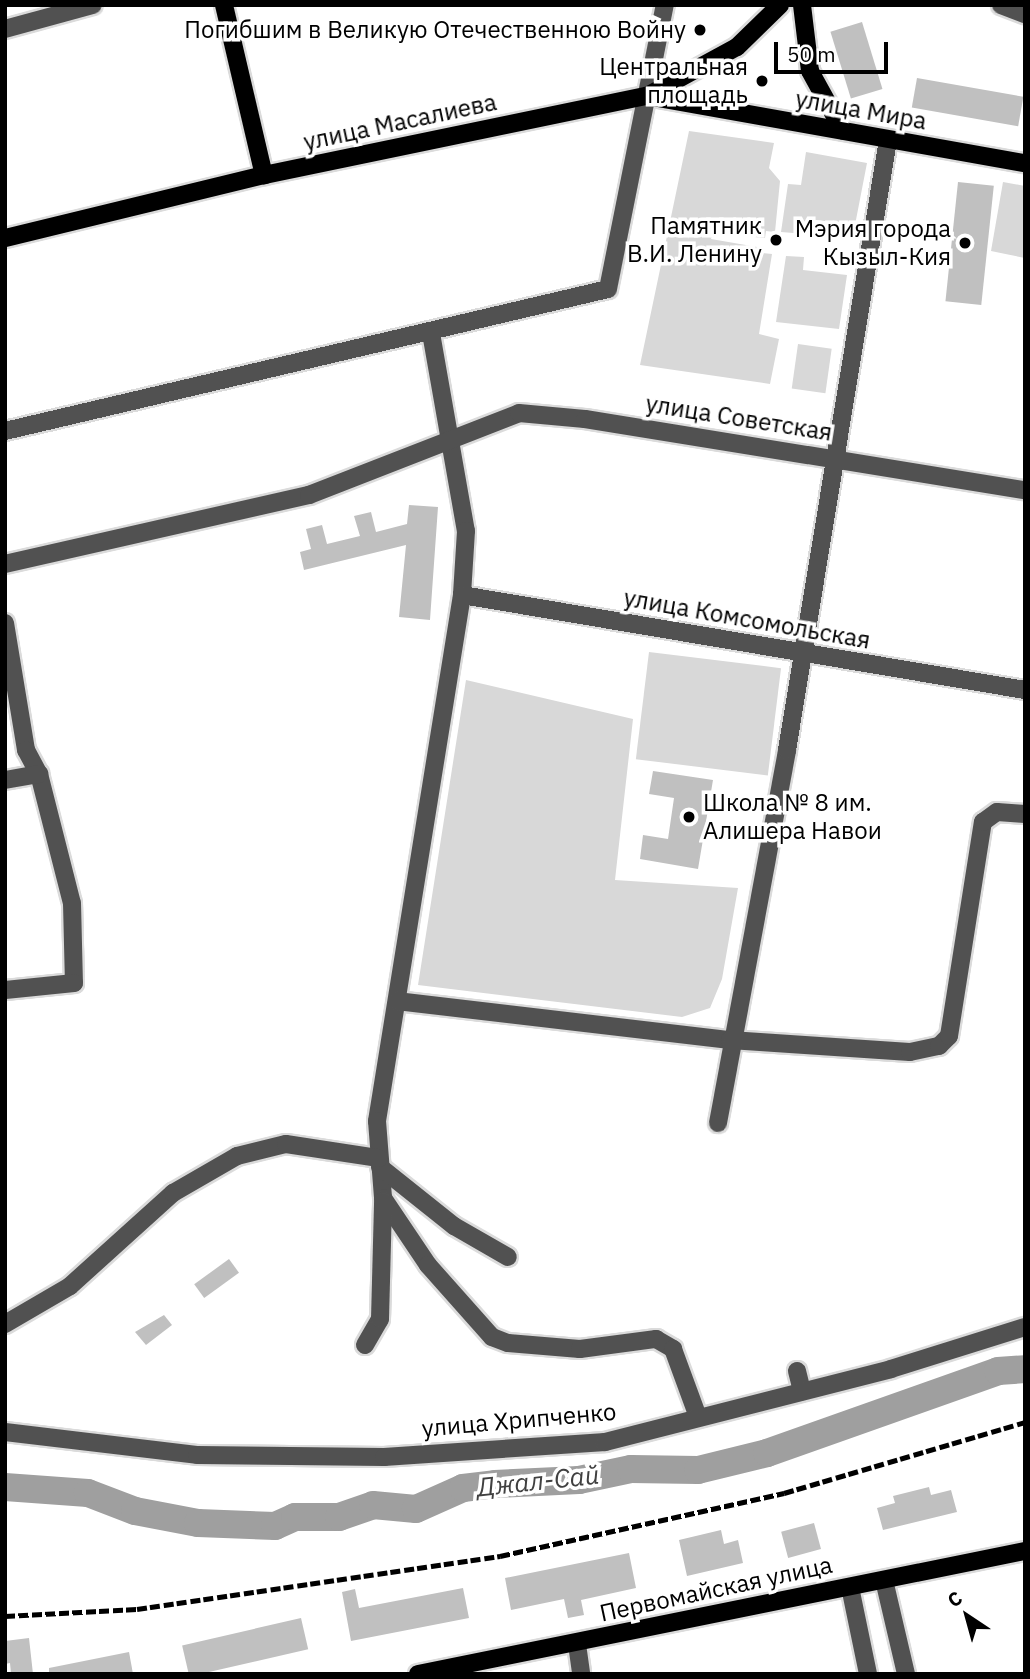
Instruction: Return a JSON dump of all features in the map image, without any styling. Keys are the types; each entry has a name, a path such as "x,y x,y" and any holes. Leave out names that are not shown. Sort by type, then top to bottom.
{"main road":[{"path":"224,5 264,175"},
{"name":"улица Масалиева","path":"5,238 264,175 647,96 737,47 780,5"},
{"path":"802,5 810,71 842,131"},
{"name":"улица Мира","path":"647,96 1025,163"},
{"name":"Первомайская улица","path":"418,1674 445,1671 1025,1551"}],"street":[{"path":"5,29 93,5"},
{"path":"5,430 431,333 610,286 665,5"},
{"path":"1001,5 1025,14"},
{"path":"718,1123 730,1040 802,653 832,457 887,140"},
{"path":"365,1345 380,1319 383,1198 377,1121 462,595 466,531 431,333"},
{"name":"улица Советская","path":"5,564 310,495 519,414 832,457 1025,490"},
{"name":"улица Комсомольская","path":"462,595 1025,690"},
{"path":"5,623 26,750 39,774 72,903 74,983 5,990"},
{"path":"5,780 39,774"},
{"path":"397,1001 730,1040 909,1052 945,1042 983,822 997,812 1025,814"},
{"path":"5,1324 70,1286 173,1193 237,1156 286,1144 379,1163 454,1226 508,1257"},
{"path":"383,1198 399,1227 450,1293 492,1337 508,1343 580,1349 656,1339 673,1349 698,1417"},
{"name":"улица Хрипченко","path":"5,1432 197,1455 384,1457 605,1442 802,1391 1025,1327"},
{"path":"797,1371 802,1391"},
{"path":"884,1580 906,1674"},
{"path":"850,1587 868,1674"},
{"path":"577,1644 581,1674"}],"shaded area":[{"path":"689,131 774,143 769,168 780,181 775,232 766,231 765,238 713,233 711,239 763,248 762,253 772,254 759,334 779,339 770,384 640,365"},
{"path":"806,152 867,163 855,225 809,219 806,234 781,232 788,184 801,185"},
{"path":"1003,182 1025,186 1025,258 991,251"},
{"path":"786,256 804,257 803,270 847,275 839,329 776,322"},
{"path":"798,344 832,349 825,393 792,389"},
{"path":"649,652 781,668 768,775 636,759"},
{"path":"466,680 633,719 615,880 738,888 722,979 710,1008 682,1017 418,985"}],"building":[{"path":"862,22 882,89 851,99 830,32"},
{"path":"917,78 1023,97 1018,126 912,108"},
{"name":"Мэрия города Кызыл-Кия","path":"958,182 994,186 981,305 945,301"},
{"path":"409,505 438,507 430,620 399,617 406,545 304,570 300,552 311,549 306,529 322,525 327,544 360,536 354,516 371,512 376,532 407,524"},
{"name":"Школа № 8 им. Алишера Навои","path":"653,771 713,780 698,869 640,859 643,835 668,839 674,798 649,794"},
{"path":"229,1259 239,1273 204,1298 194,1284"},
{"path":"164,1315 172,1325 146,1345 135,1332"},
{"path":"929,1487 931,1495 951,1490 957,1512 883,1530 877,1508 895,1503 893,1496"},
{"path":"814,1523 821,1549 788,1558 781,1532"},
{"path":"721,1530 724,1544 738,1540 743,1563 687,1576 679,1540"},
{"path":"629,1553 636,1588 581,1600 584,1615 568,1618 564,1599 511,1610 505,1578"},
{"path":"463,1588 469,1618 351,1641 342,1592 355,1589 359,1608"},
{"path":"301,1618 308,1649 201,1674 189,1674 182,1645"},
{"path":"29,1638 33,1674 11,1674 10,1663 5,1664 5,1641"},
{"path":"129,1652 133,1674 49,1674 49,1668"}],"waterway":[{"name":"Джал-Сай","path":"5,1487 88,1493 135,1511 198,1523 275,1526 295,1517 339,1517 373,1505 416,1509 463,1488 579,1480 631,1469 698,1470 767,1453 998,1371 1025,1369"}],"railway":[{"path":"5,1616 137,1609 500,1556 784,1493 1025,1422"}],"place":[{"name":"Погибшим в Великую Отечественною Войну","path":"700,30"},
{"name":"Центральная площадь","path":"762,81"},
{"name":"Памятник В.И. Ленину","path":"776,240"},
{"name":"Мэрия города Кызыл-Кия","path":"965,243"},
{"name":"Школа № 8 им. Алишера Навои","path":"689,817"}]}
